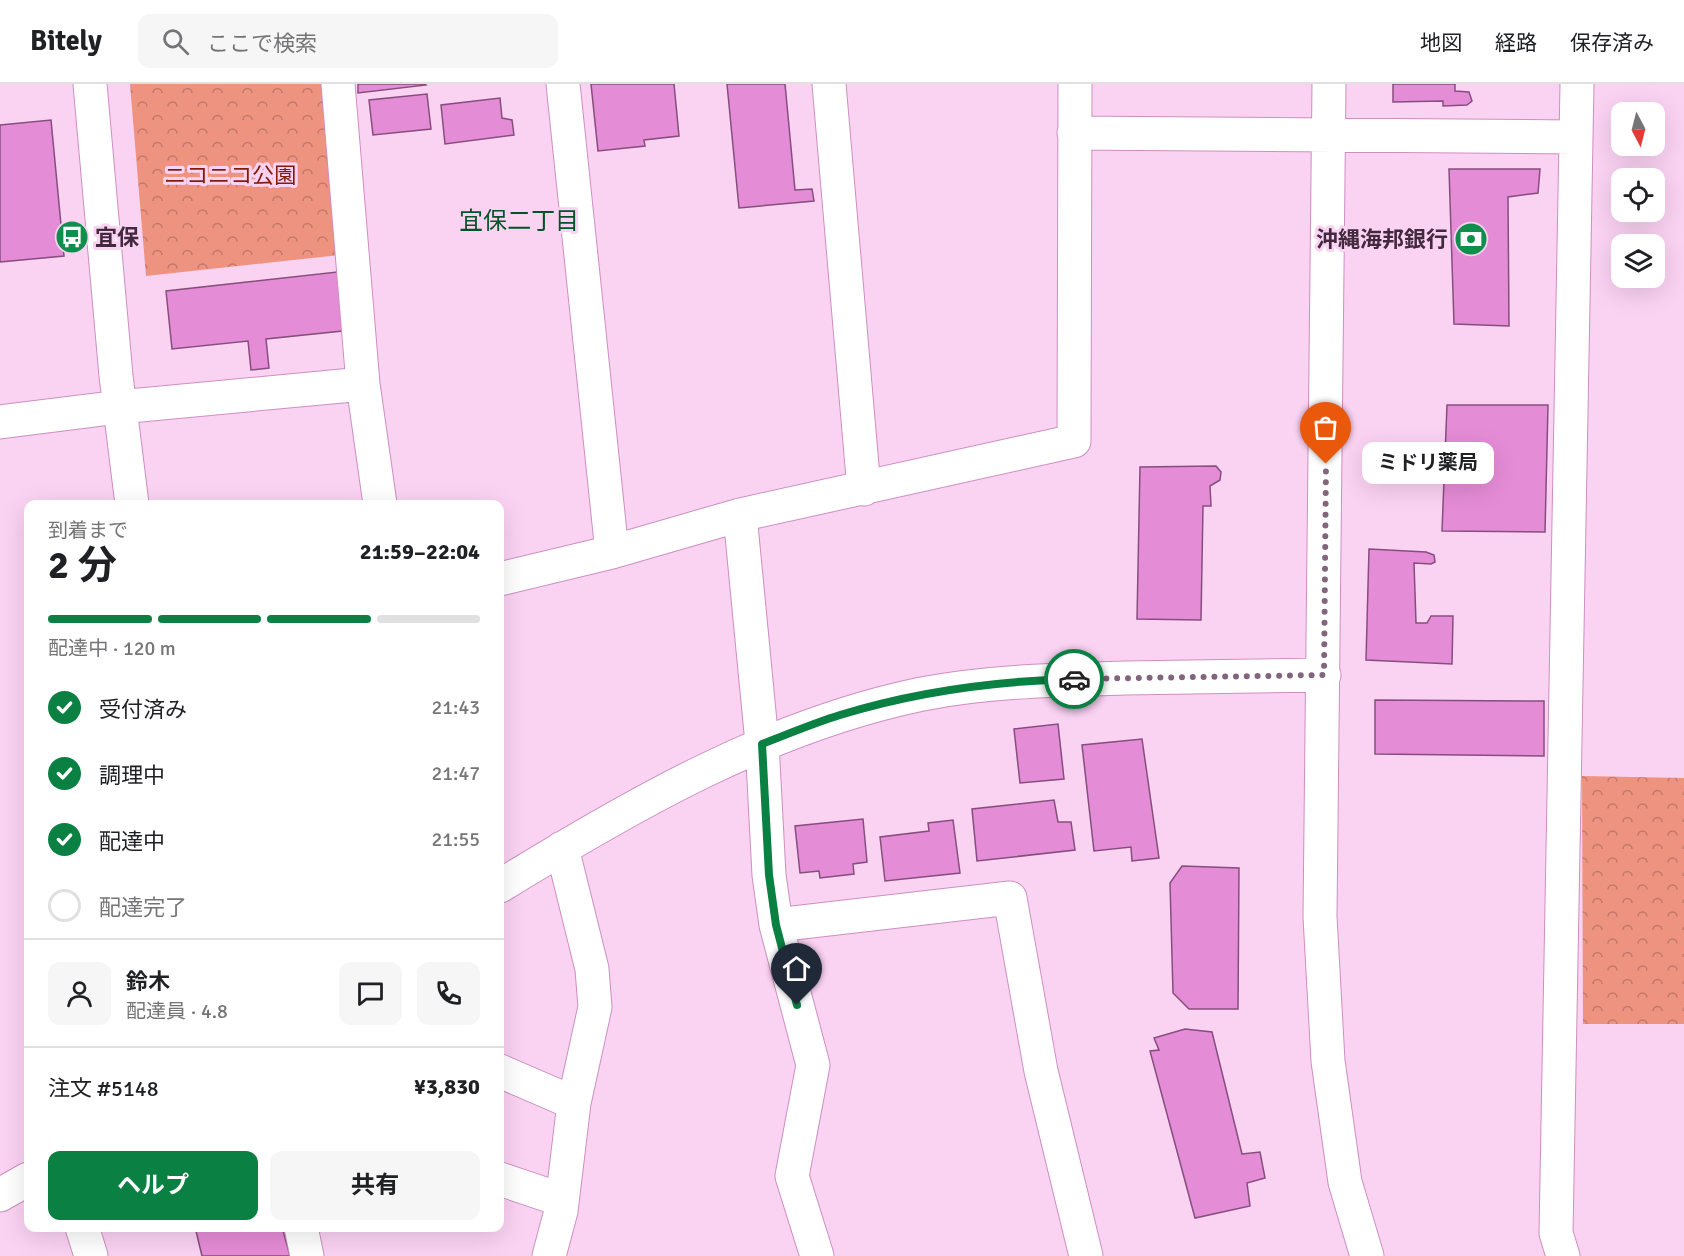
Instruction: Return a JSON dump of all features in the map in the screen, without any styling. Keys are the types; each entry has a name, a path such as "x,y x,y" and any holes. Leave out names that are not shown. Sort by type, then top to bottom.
{"street":[{"path":"90,84 119,407 131,500"},
{"path":"338,84 363,384 379,500"},
{"path":"563,84 612,552"},
{"path":"830,84 864,489"},
{"path":"504,578 612,552 740,515 1074,441 1075,84"},
{"path":"1329,84 1320,917 1328,1061 1345,1182 1366,1256"},
{"path":"1563,1256 1556,1233 1577,84"},
{"path":"1074,133 1575,137"},
{"path":"0,422 119,407 363,384"},
{"path":"740,515 762,744 769,875 776,925 813,1065 792,1176 817,1256"},
{"path":"504,884 671,786 762,744 839,715 923,694 1028,680 1324,675"},
{"path":"549,1256 562,1200 574,1102 595,1007 592,969 562,848"},
{"path":"776,925 1010,898 1041,1071 1086,1256"},
{"path":"504,1073 574,1102"},
{"path":"504,1180 562,1200"},
{"path":"0,1195 24,1181"},
{"path":"84,1232 92,1256"},
{"path":"302,1232 307,1256"}],"green space":[{"name":"ニコニコ公園","path":"130,84 324,84 340,255 146,276"},
{"path":"1582,776 1684,778 1684,1024 1583,1024"}],"building":[{"path":"358,84 425,84 426,85 358,93"},
{"path":"591,84 674,84 679,136 644,140 645,146 598,151"},
{"path":"727,84 785,84 795,190 812,189 814,201 739,208"},
{"path":"1393,84 1455,84 1455,91 1469,92 1472,101 1467,105 1443,106 1443,101 1393,102"},
{"path":"427,94 431,129 373,135 369,100"},
{"path":"500,98 502,118 512,120 514,135 445,144 441,105"},
{"path":"51,120 64,256 0,262 0,125"},
{"path":"1449,169 1540,169 1538,193 1508,197 1509,326 1454,324"},
{"path":"346,271 352,330 266,339 269,368 251,370 248,341 172,349 166,291"},
{"path":"1447,405 1548,405 1545,532 1442,531"},
{"path":"1216,466 1221,472 1220,480 1210,486 1211,506 1203,506 1201,620 1137,619 1140,467"},
{"path":"1369,549 1426,552 1434,555 1435,562 1431,564 1414,563 1416,623 1427,623 1431,616 1453,616 1452,664 1366,660"},
{"path":"1375,700 1544,701 1544,756 1375,754"},
{"path":"1058,724 1064,779 1020,783 1014,729"},
{"path":"1142,739 1159,858 1132,861 1131,847 1094,851 1082,745"},
{"path":"1054,800 1058,822 1071,822 1075,850 977,861 972,809"},
{"path":"863,819 867,862 853,864 854,874 820,878 819,871 800,873 795,826"},
{"path":"953,820 960,873 885,881 880,837 929,831 928,823"},
{"path":"1182,866 1239,868 1238,1009 1189,1009 1173,993 1170,883"},
{"path":"1185,1029 1212,1032 1242,1154 1260,1152 1265,1178 1247,1183 1250,1206 1195,1218 1150,1051 1159,1050 1154,1038"},
{"path":"196,1232 283,1232 290,1256 202,1256"}],"way so far":[{"path":"1074,679 1324,675 1326,464"}],"place":[{"name":"宜保","path":"72,237"},
{"name":"沖縄海邦銀行","path":"1471,239"},
{"name":"ミドリ薬局","path":"1326,464"}],"district":[{"name":"宜保二丁目","path":"519,221"}],"route":[{"path":"797,1005 776,925 769,875 762,744 839,715 923,694 1028,680 1074,679"}]}
